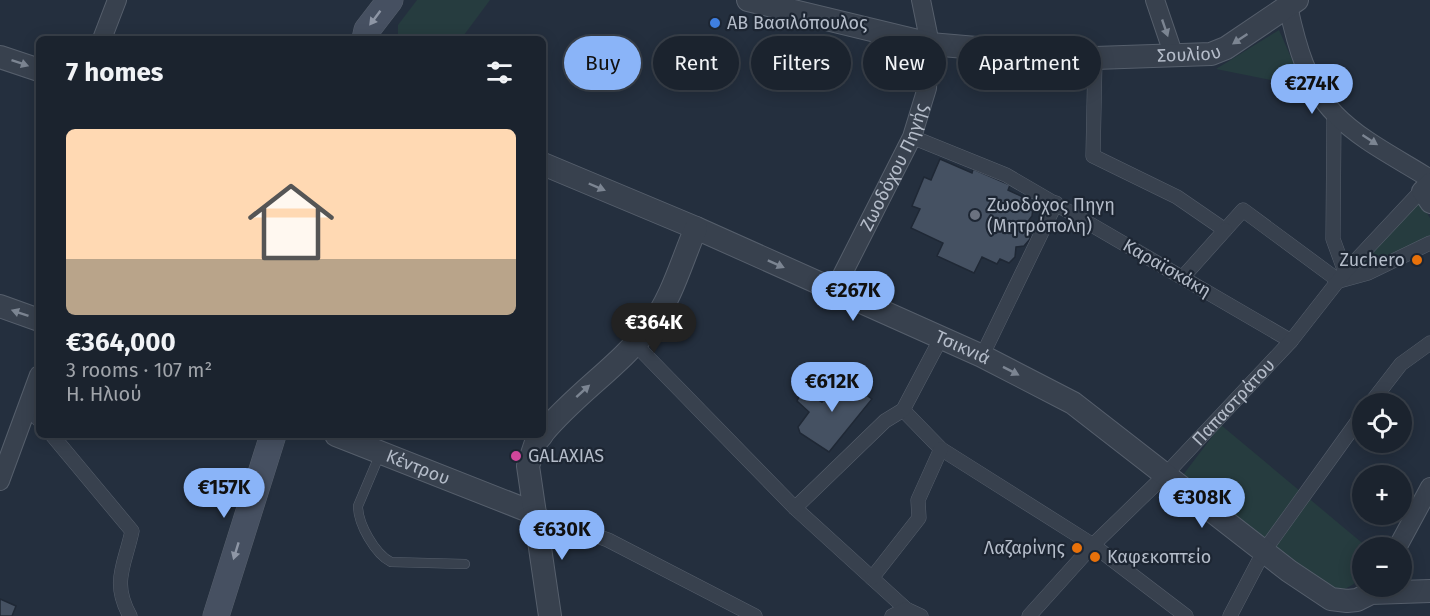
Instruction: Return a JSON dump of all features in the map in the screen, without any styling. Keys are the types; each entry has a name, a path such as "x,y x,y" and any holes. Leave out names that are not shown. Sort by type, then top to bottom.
{"main road":[{"path":"366,36 367,30 390,0"},
{"path":"216,616 272,438"}],"street":[{"path":"103,36 117,0"},
{"name":"Σουλίου","path":"748,0 897,36"},
{"name":"Ζωοδόχου Πηγής","path":"921,0 928,36"},
{"path":"1155,0 1174,56"},
{"path":"1293,3 1296,41 1312,81 1334,114 1428,189"},
{"name":"Σουλίου","path":"1101,58 1211,54 1226,48 1293,3"},
{"path":"0,57 36,69"},
{"name":"Ζωοδόχου Πηγής","path":"834,291 912,137 926,90"},
{"path":"1094,90 1093,156 1177,197 1225,230"},
{"path":"1334,114 1333,239 1342,277"},
{"name":"Καραϊσκάκη","path":"912,137 1006,175 1290,341"},
{"name":"Τσικνιά","path":"546,165 696,228 940,340 982,356 1073,403 1337,608"},
{"name":"Παπαστράτου","path":"1029,616 1093,545 1166,474 1290,341 1342,277 1428,189"},
{"path":"982,356 1056,203"},
{"path":"1183,277 1243,210 1342,277 1368,273 1430,243"},
{"path":"546,430 567,406 635,344 664,304 696,228"},
{"path":"0,306 36,319"},
{"path":"795,508 885,421 903,410 940,340"},
{"path":"635,344 795,508 906,609 921,616"},
{"path":"1379,393 1401,364 1430,344"},
{"path":"0,481 33,413 36,394"},
{"path":"903,410 941,449 1093,545 1186,616"},
{"path":"1230,616 1264,551 1352,428"},
{"path":"54,438 132,531 118,583 122,602 130,616"},
{"name":"Κέντρου","path":"343,438 534,513"},
{"path":"539,438 528,466 550,616"},
{"path":"872,578 919,518 918,500 941,449"},
{"path":"1403,537 1430,487"},
{"path":"534,513 608,540 755,616"},
{"path":"1412,591 1430,591"},
{"path":"1337,608 1361,597"},
{"path":"1363,616 1370,597"},
{"path":"892,616 906,609"}],"lane":[{"path":"380,454 358,506 358,514 376,548 391,562 465,564"}],"green space":[{"path":"417,0 490,0 463,36 398,36 398,25"},
{"path":"1279,30 1308,96 1276,81 1216,69"},
{"path":"1419,200 1430,218 1430,237 1355,271"},
{"path":"1221,425 1355,537 1352,537 1352,585 1338,592 1295,567 1183,475"}],"building":[{"name":"Ζωοδόχος Πηγη (Μητρόπολη)","path":"940,159 972,173 973,169 1010,185 1008,190 1025,198 1023,203 1033,207 1032,216 1026,224 1030,231 1030,239 1024,246 1016,247 1015,257 1009,263 1000,259 997,264 982,257 974,273 937,256 943,243 911,228 920,209 912,206 924,177 931,180"},
{"path":"833,373 872,399 829,452 800,433 798,427 809,412 797,401 802,391 822,402 830,393 824,388"},
{"path":"0,599 16,606 12,616 0,616"}],"place":[{"name":"ΑΒ Βασιλόπουλος","path":"715,23"},
{"name":"Ζωοδόχος Πηγη (Μητρόπολη)","path":"975,215"},
{"name":"Zuchero","path":"1417,260"},
{"name":"GALAXIAS","path":"516,456"},
{"name":"Λαζαρίνης","path":"1077,548"},
{"name":"Καφεκοπτείο","path":"1095,557"}]}
